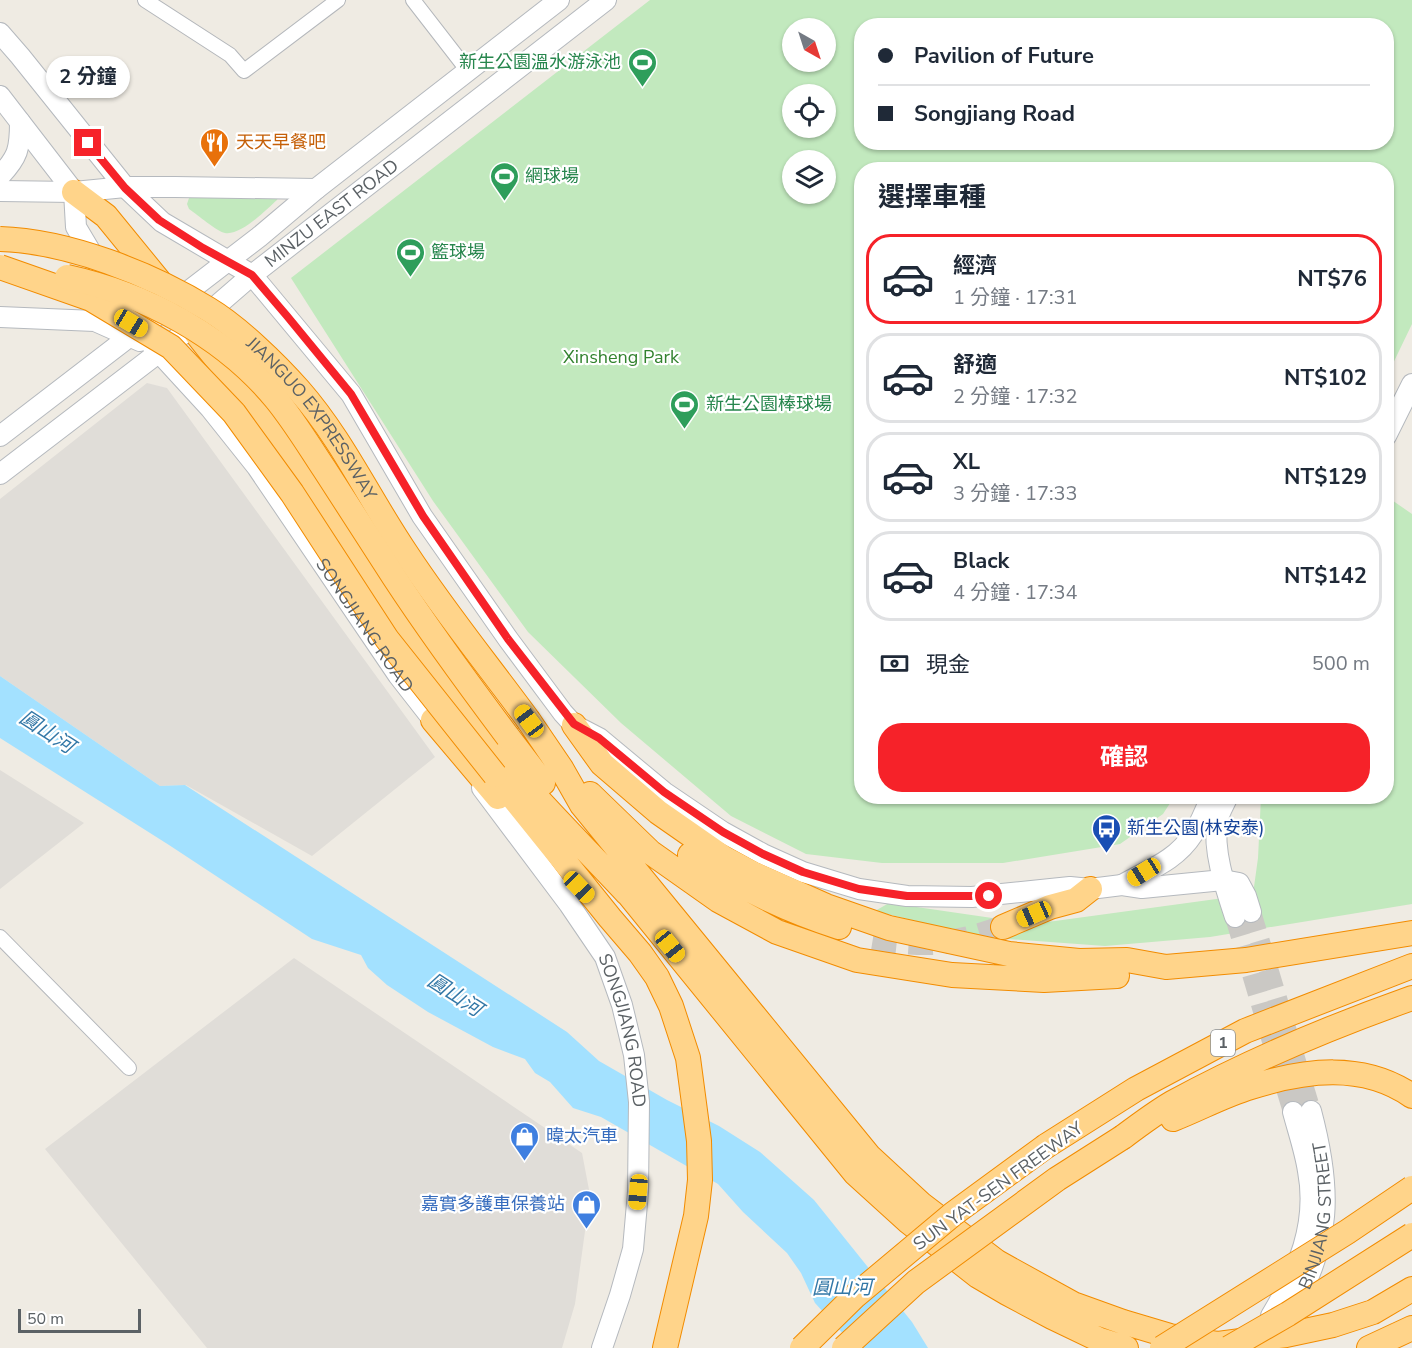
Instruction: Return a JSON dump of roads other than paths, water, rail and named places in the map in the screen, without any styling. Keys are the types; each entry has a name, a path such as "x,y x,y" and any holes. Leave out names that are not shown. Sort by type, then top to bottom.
{"highway":[{"path":"74,192 106,216 175,301 224,370 265,418 424,657 497,753 627,893 855,1173 909,1222 978,1276 1071,1326 1100,1340 1126,1348"},
{"name":"JIANGUO EXPRESSWAY","path":"0,239 61,247 156,281 210,310 248,340 306,400 339,446 406,553 529,721"},
{"path":"0,266 91,299 171,347 234,413 292,493 387,639 657,977 671,1006 688,1058 699,1141 700,1180 696,1216 665,1348"},
{"name":"JIANGUO EXPRESSWAY","path":"0,266 32,269 95,283 149,303 215,343 250,372 275,397 296,425 399,584 508,737 627,893"},
{"path":"433,720 534,840 610,918"},
{"path":"529,721 561,768 582,805 869,1156 921,1204 998,1262 1073,1304 1170,1336 1218,1344 1286,1335 1332,1325 1373,1312 1412,1289"},
{"path":"529,721 596,774 620,800 656,829 727,879 766,900 799,914 873,938"},
{"path":"574,724 602,764 658,812 724,858 826,906 889,928 1009,954 1079,961 1127,960 1166,967 1246,960 1412,933"},
{"path":"561,768 650,852 718,900 777,932 857,960 952,975 1044,980 1147,974 1166,967"},
{"path":"1003,927 1050,907 1076,900 1090,889"},
{"name":"SUN YAT-SEN FREEWAY","path":"802,1348 855,1296 952,1214 1046,1146 1136,1089 1245,1031 1412,966"},
{"name":"SUN YAT-SEN FREEWAY","path":"844,1348 916,1282 1057,1179 1170,1104 1250,1063 1366,1014 1412,998"},
{"path":"1123,1137 1250,1087 1307,1073 1356,1073 1398,1086 1412,1096"},
{"path":"1162,1348 1338,1238 1412,1188"},
{"path":"1229,1348 1288,1314 1412,1235"},
{"path":"1369,1348 1412,1328"}],"main road":[{"name":"MINZU EAST ROAD","path":"0,436 228,261 316,189 559,0"},
{"name":"MINZU EAST ROAD","path":"0,474 192,327 252,275 606,0"},
{"path":"0,33 21,56 125,188 162,222 252,275 351,394 423,516 508,639 574,724 599,738 664,792 723,832 763,854 814,875 859,889 907,896 972,897 1070,887 1090,889 1122,885 1142,888 1223,880 1239,883 1246,896 1243,915"},
{"path":"0,96 74,192"},
{"path":"0,176 14,161 20,139 20,122"},
{"path":"0,191 74,192 125,188 316,189"},
{"name":"SONGJIANG ROAD","path":"74,192 76,227 134,332 157,352 210,408 257,467 398,675 569,904 604,957 622,1005 634,1055 639,1102 638,1192 633,1249 602,1348"},
{"path":"0,317 95,321 134,332"},
{"path":"1394,420 1412,384"},
{"path":"1122,885 1164,863 1184,848 1199,825 1208,804"},
{"path":"1223,880 1217,821 1224,804"},
{"name":"BINJIANG STREET","path":"1279,1317 1307,1236 1310,1214 1311,1188 1302,1111"}],"street":[{"path":"145,0 230,55 244,71 338,0"},
{"path":"162,10 173,0"},
{"path":"413,0 468,71"},
{"path":"0,937 129,1068"}],"water":[{"name":"圓山河","path":"0,676 160,786 185,785 567,1032 599,1061 667,1100 719,1126 760,1152 814,1200 912,1322 928,1348 856,1348 815,1303 801,1273 787,1253 743,1212 718,1184 601,1117 573,1108 550,1082 535,1073 525,1059 493,1047 428,1012 387,985 368,968 361,955 312,939 0,738"}],"tunnel":[{"path":"1251,912 1311,1111"},
{"path":"1235,917 1293,1112"},
{"path":"873,938 939,943 969,938 1003,927"}],"place":[{"name":"新生公園溫水游泳池","path":"642,88"},
{"name":"天天早餐吧","path":"215,168"},
{"name":"網球場","path":"504,202"},
{"name":"籃球場","path":"410,278"},
{"name":"新生公園棒球場","path":"685,430"},
{"name":"新生公園(林安泰)","path":"1106,854"},
{"name":"暐太汽車","path":"525,1162"},
{"name":"嘉實多護車保養站","path":"586,1230"}],"park label":[{"name":"Xinsheng Park","path":"621,357"}]}
